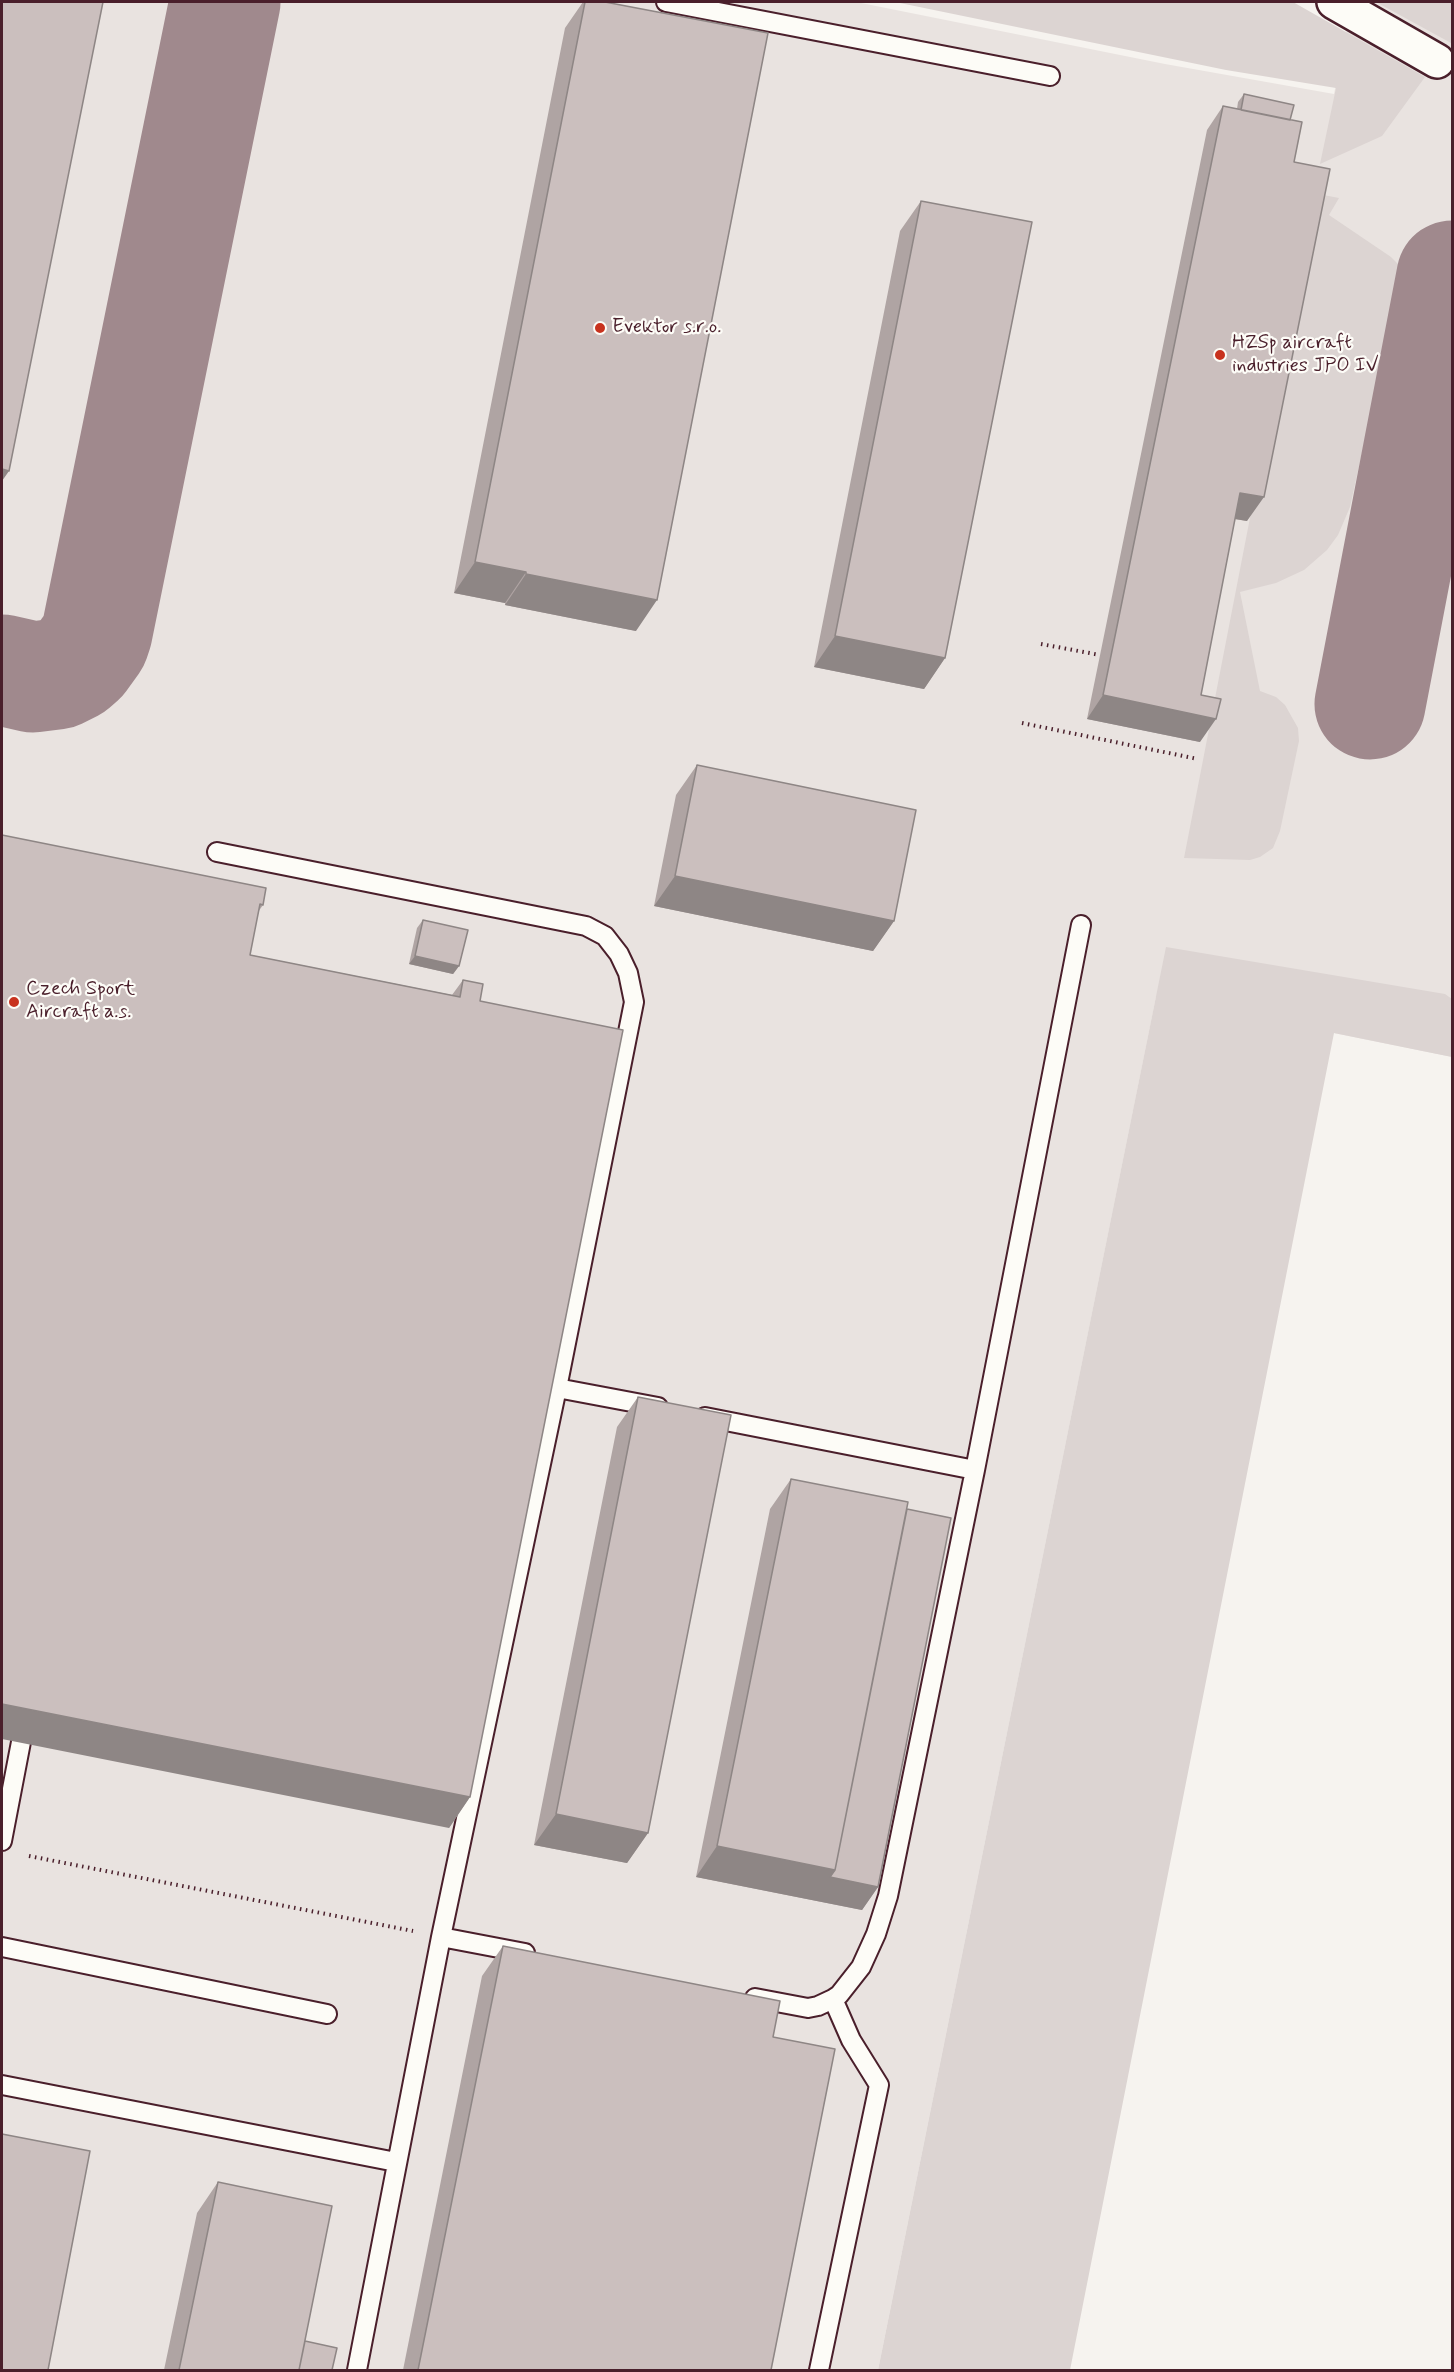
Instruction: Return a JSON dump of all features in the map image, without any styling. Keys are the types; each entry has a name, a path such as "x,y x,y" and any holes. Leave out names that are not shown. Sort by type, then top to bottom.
{"street":[{"path":"1334,2 1437,61"}],"lane":[{"path":"666,2 1050,76"},
{"path":"216,852 586,926 605,936 619,954 628,973 634,1002 557,1388 441,1937 357,2370"},
{"path":"734,1994 808,2008 818,2006 839,1995 861,1967 876,1934 888,1896 975,1470 1081,925"},
{"path":"557,1388 975,1470"},
{"path":"2,1841 21,1742"},
{"path":"441,1937 547,1957"},
{"path":"2,1947 327,2014"},
{"path":"819,2370 879,2085 851,2040 834,1999"},
{"path":"2,2085 396,2162"}],"path":[{"path":"1041,644 1100,655"},
{"path":"1022,723 1198,759"},
{"path":"24,1855 441,1937"}],"shaded area":[{"path":"2,2 856,2 1165,64 1334,94 1352,2 1452,2 1452,1057 1156,997 878,2370 2,2370"},
{"path":"895,2 1293,2 1425,77 1382,136 1320,164 1336,88 1226,70"},
{"path":"1376,2 1452,2 1451,43"},
{"path":"1313,193 1339,198 1329,215 1398,264 1405,281 1405,295 1377,384 1350,507 1338,535 1327,550 1304,570 1276,583 1240,592 1260,691 1276,697 1285,705 1298,728 1299,741 1280,831 1273,848 1260,857 1250,860 1184,858"},
{"path":"1166,947 1445,994 1452,999 1452,1057 1334,1033 1070,2370 878,2370"}],"building":[{"path":"2,2 103,2 9,471 2,469"},
{"name":"Evektor s.r.o.","path":"585,2 605,2 768,33 657,600 475,562"},
{"path":"1244,94 1294,105 1290,120 1241,110"},
{"name":"HZSp aircraft industries JPO IV","path":"1223,106 1302,122 1294,162 1330,169 1264,497 1240,493 1201,695 1221,699 1216,719 1103,695"},
{"path":"921,201 1032,222 945,658 835,636"},
{"path":"697,765 916,810 894,921 675,876"},
{"path":"2,835 266,888 263,905 260,904 250,955 460,997 463,980 483,984 480,1001 623,1030 470,1797 2,1704"},
{"path":"423,920 468,930 459,966 415,956"},
{"path":"638,1397 731,1415 648,1833 556,1814"},
{"path":"791,1479 908,1502 835,1870 717,1846"},
{"path":"907,1509 951,1518 878,1887 830,1877 835,1870"},
{"path":"503,1946 780,2001 773,2037 835,2049 771,2370 418,2370"},
{"path":"2,2134 90,2151 48,2370 2,2370"},
{"path":"218,2182 332,2206 299,2370 179,2370"},
{"path":"305,2341 337,2348 332,2370 299,2370"}],"taxiway":[{"path":"2,670 33,677 57,674 81,659 94,641 225,2"},
{"path":"1370,704 1452,276"}],"place":[{"name":"Evektor s.r.o.","path":"600,328"},
{"name":"HZSp aircraft industries JPO IV","path":"1220,355"},
{"name":"Czech Sport Aircraft a.s.","path":"14,1002"}]}
